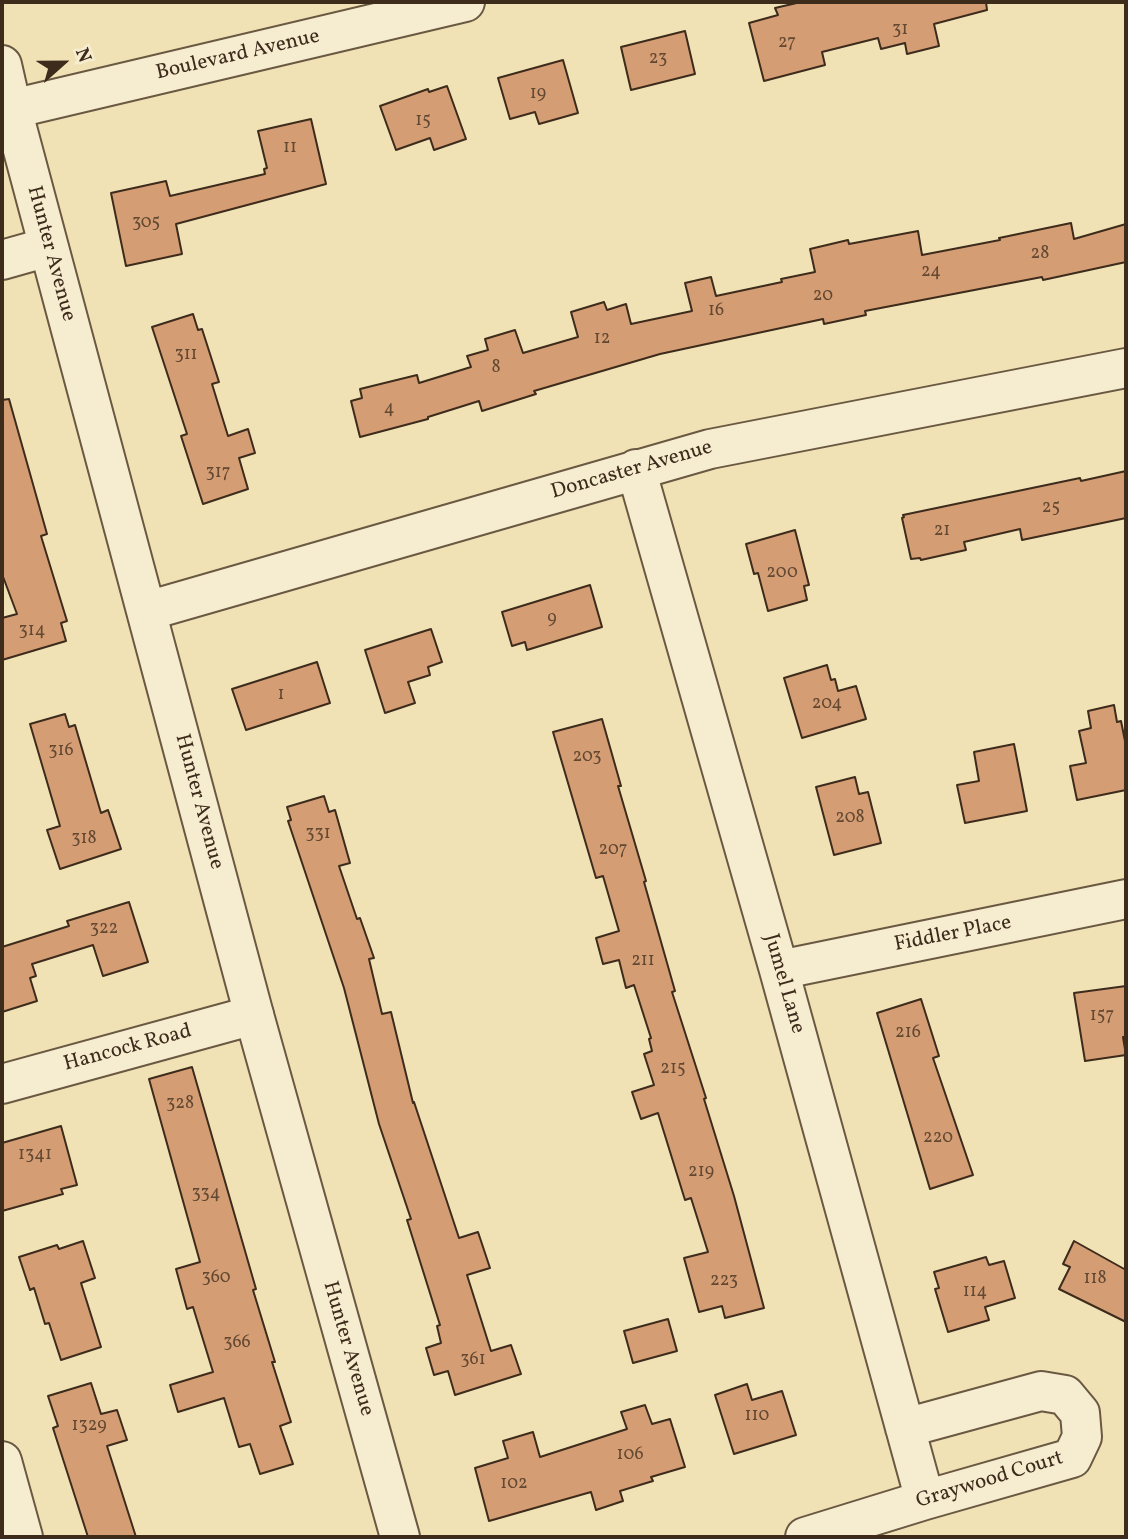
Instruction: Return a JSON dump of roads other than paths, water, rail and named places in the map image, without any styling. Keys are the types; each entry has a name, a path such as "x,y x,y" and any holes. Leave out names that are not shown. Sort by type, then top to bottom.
{"street":[{"name":"Boulevard Avenue","path":"12,109 465,2"},
{"name":"Hunter Avenue","path":"2,65 48,247 254,1015 400,1537"},
{"path":"2,260 48,247"},
{"name":"Doncaster Avenue","path":"147,611 710,449 1126,368"},
{"name":"Jumel Lane","path":"636,469 779,970 925,1500"},
{"name":"Fiddler Place","path":"779,970 1126,900"},
{"name":"Hancock Road","path":"2,1084 254,1015"},
{"name":"Graywood Court","path":"805,1537 1072,1458 1082,1437 1080,1413 1065,1395 1041,1391 905,1428"},
{"path":"2,1461 23,1537"}]}
